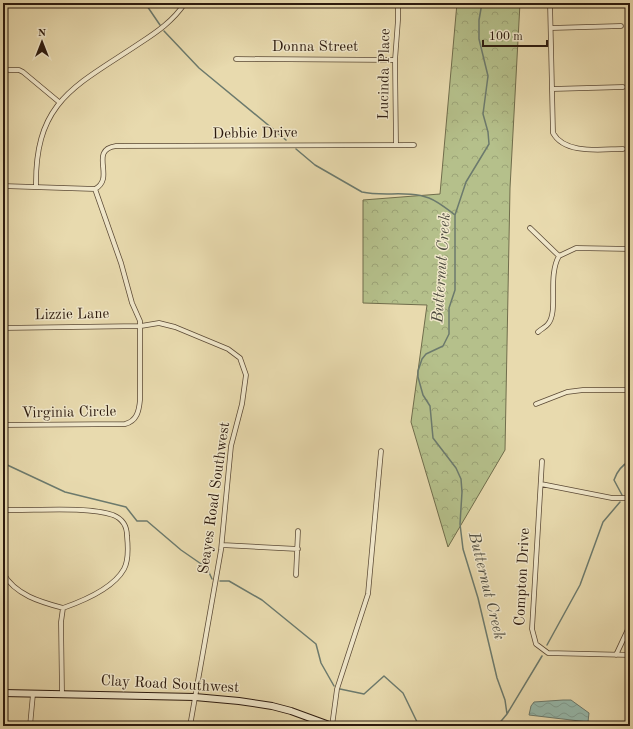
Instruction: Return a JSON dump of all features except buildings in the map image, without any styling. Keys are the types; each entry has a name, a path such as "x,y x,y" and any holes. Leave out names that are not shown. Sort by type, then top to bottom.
{"street":[{"path":"36,186 36,161 39,141 45,125 59,102 75,87 165,26 185,3"},
{"name":"Lucinda Place","path":"396,145 395,60 398,3"},
{"path":"550,3 552,128 557,140 566,146 623,149"},
{"path":"551,28 621,26"},
{"name":"Donna Street","path":"236,58 395,60"},
{"path":"9,70 19,70 23,72 59,102"},
{"path":"552,89 623,87"},
{"name":"Debbie Drive","path":"95,189 101,186 103,182 103,158 105,150 116,146 414,145"},
{"path":"3,186 95,189 121,263 132,303 141,326"},
{"path":"530,228 559,256"},
{"path":"538,332 547,326 552,314 552,275 559,256 569,250 581,248 630,249"},
{"name":"Seayes Road Southwest","path":"141,326 159,323 184,330 228,349 240,358 246,375 245,389 231,446 222,545 190,726"},
{"name":"Lizzie Lane","path":"3,328 141,326"},
{"name":"Virginia Circle","path":"3,425 125,424 133,421 138,412 140,400 141,326"},
{"path":"536,404 567,392 583,390 630,390"},
{"path":"332,726 337,689 368,594 381,451"},
{"name":"Compton Drive","path":"542,461 533,596 532,629 534,640 538,648 548,653 630,655"},
{"path":"541,484 612,498 630,498"},
{"path":"3,510 96,512 112,515 124,524 128,544 127,560 124,570 118,578 101,590 63,608 31,597 12,585 3,573"},
{"path":"296,575 298,531"},
{"path":"222,545 298,549"},
{"path":"62,694 61,622 63,608"},
{"path":"616,655 630,625"},
{"name":"Clay Road Southwest","path":"3,693 195,697 272,706 291,711 332,726"},
{"path":"30,726 33,694"}],"green space":[{"path":"457,3 520,3 510,188 505,450 448,547 411,422 427,305 363,303 363,200 440,194"}],"water":[{"path":"571,700 589,713 588,722 529,715 531,706 534,702"}],"waterway":[{"path":"145,3 160,25"},
{"name":"Butternut Creek","path":"482,3 479,20 479,39 488,76 483,114 488,132 489,144 466,182 455,215 455,290 449,308 449,334 443,346 426,354 422,359 418,371 418,377 423,395 430,406 433,438 456,468 461,479 462,492 460,524 463,549 478,598 497,678 505,700 507,714"},
{"path":"164,31 199,68 273,129"},
{"path":"275,131 286,140"},
{"path":"296,149 315,165 362,192 378,194 413,194 429,198 455,215"},
{"path":"622,495 614,480 620,469 630,461"},
{"path":"3,463 65,492 126,507 137,521 147,521 181,550 207,568 212,579"},
{"path":"547,645 580,585 603,522 620,502"},
{"path":"220,581 229,581 262,600 316,644 321,663 334,686"},
{"path":"497,726 507,714 542,656"},
{"path":"340,689 364,694 384,676 403,693 419,726"}]}
